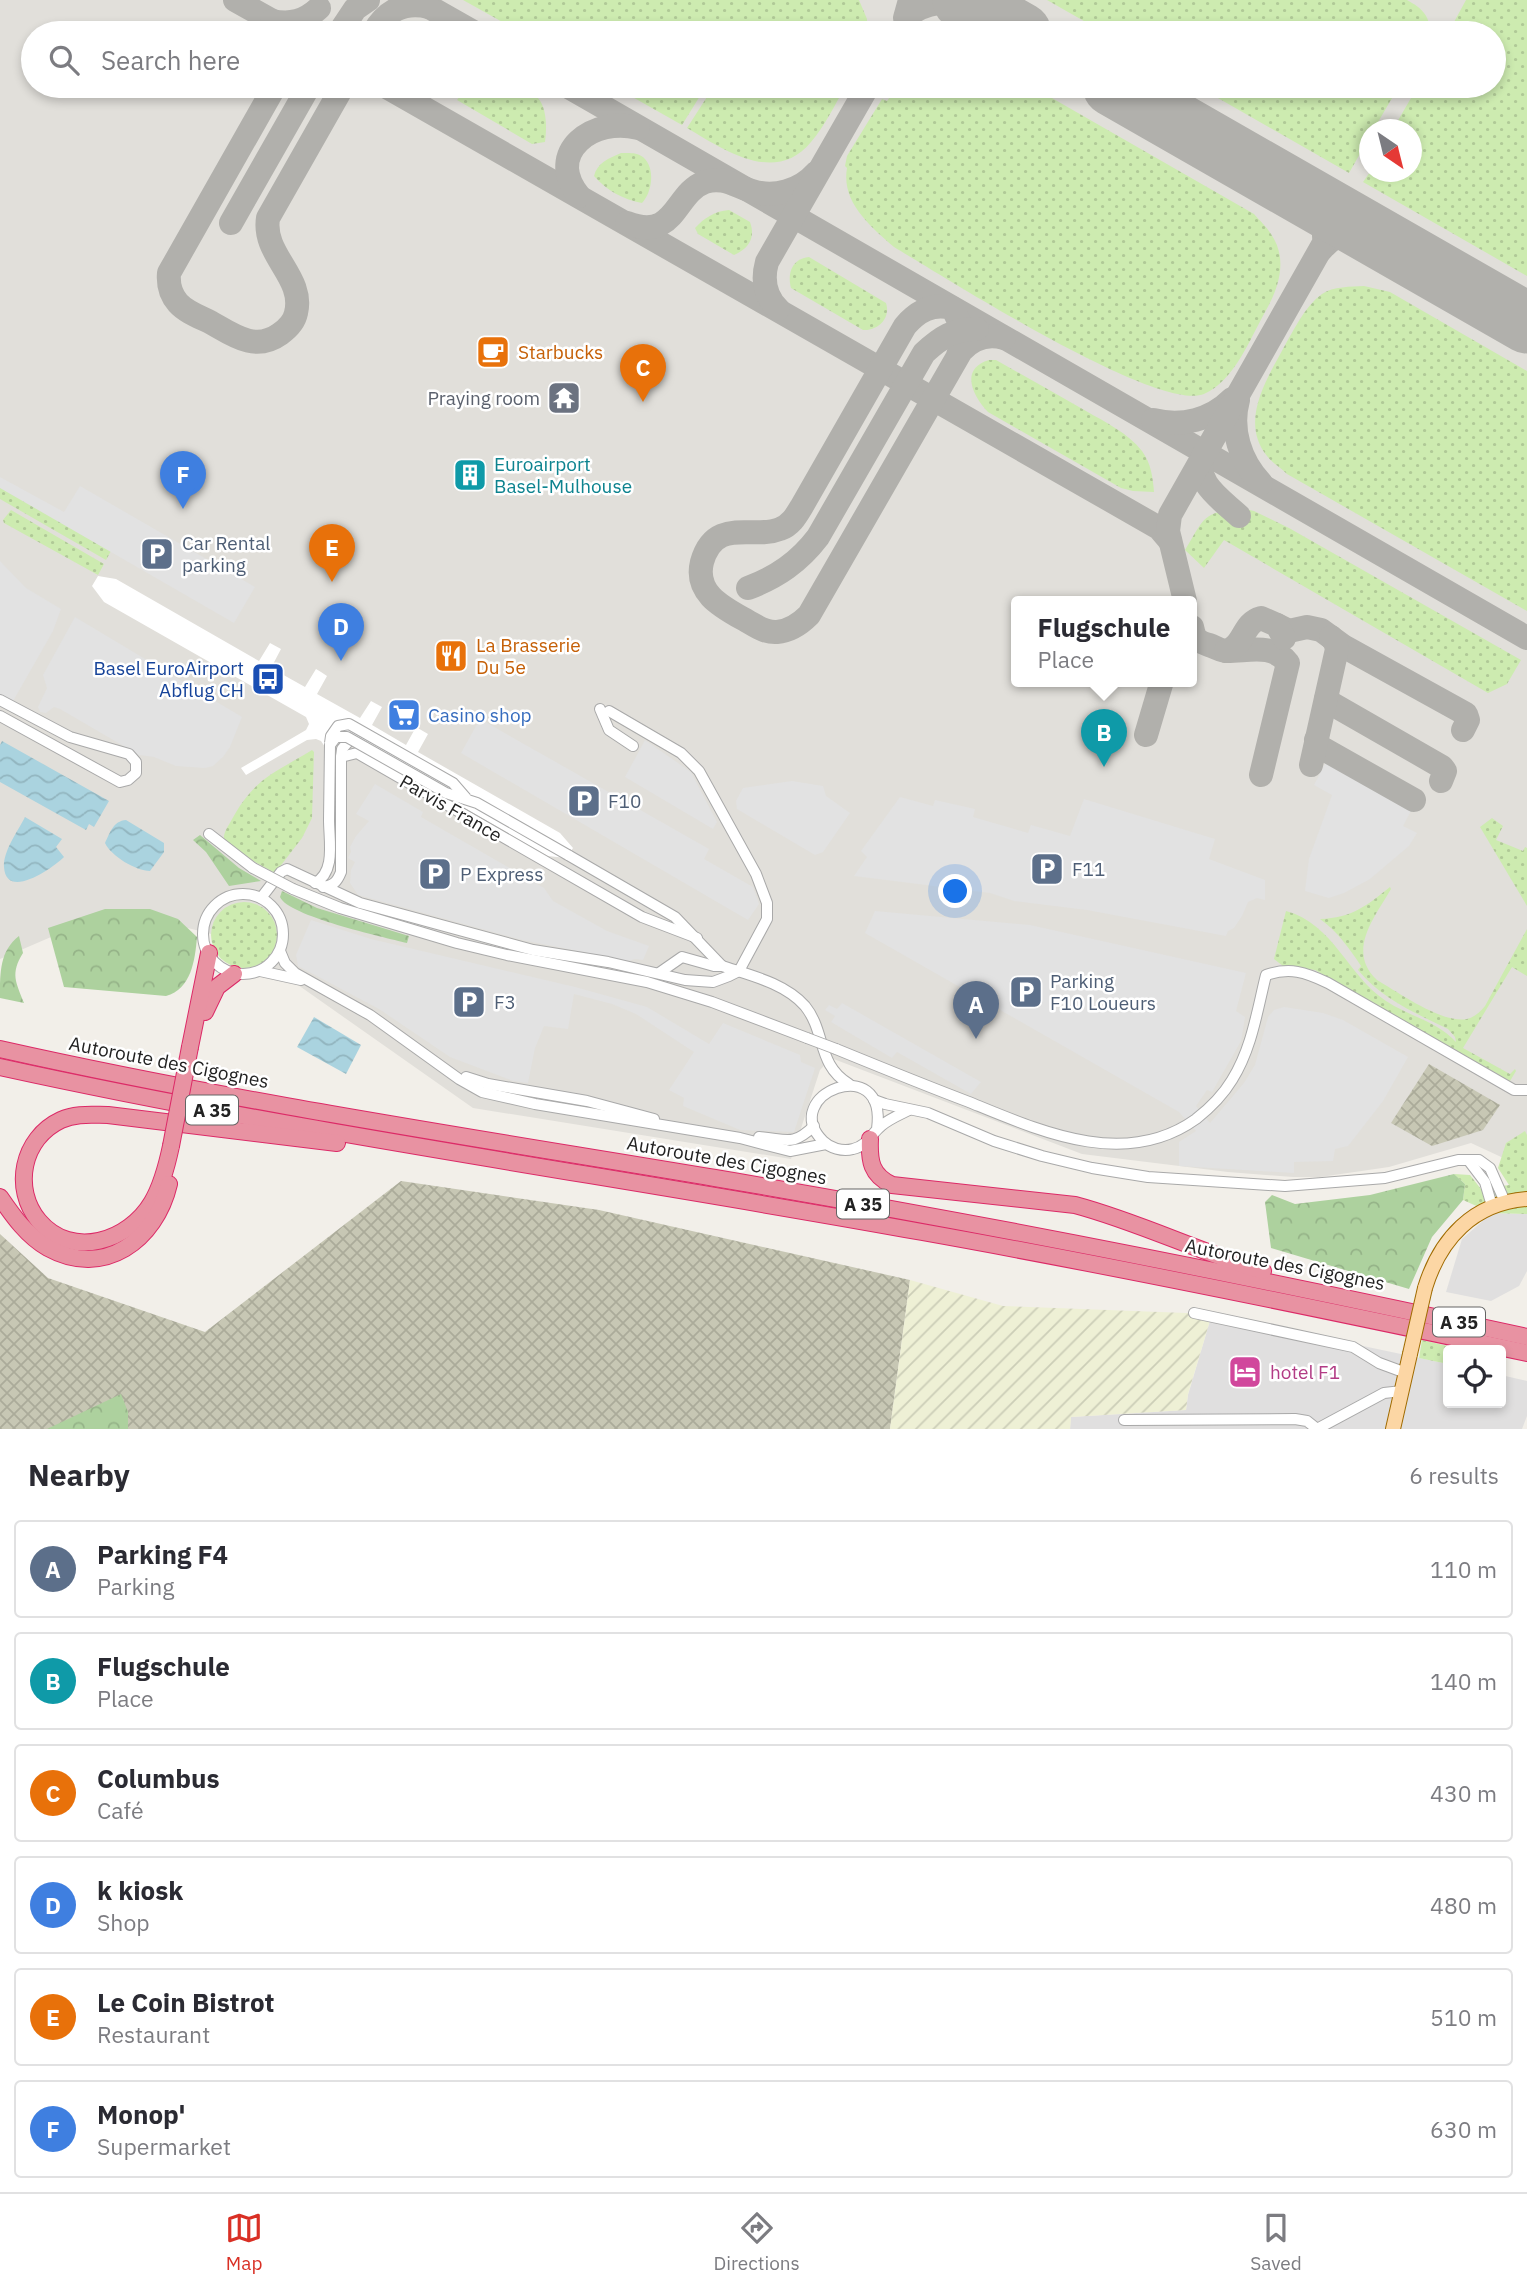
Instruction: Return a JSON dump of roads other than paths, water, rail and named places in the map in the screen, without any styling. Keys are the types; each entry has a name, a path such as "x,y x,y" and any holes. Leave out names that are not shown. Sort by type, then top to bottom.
{"highway":[{"path":"0,1197 23,1228 48,1248 84,1258 123,1250 140,1238 155,1221 166,1199 209,953"},
{"path":"193,1048 213,994 234,974"},
{"name":"Autoroute des Cigognes","path":"0,1049 115,1075 407,1128 926,1215 1304,1289 1527,1337"},
{"name":"Autoroute des Cigognes","path":"0,1067 110,1091 425,1149 923,1232 1343,1313 1527,1353"},
{"path":"174,1147 146,1211 126,1230 105,1240 84,1243 61,1238 39,1221 26,1196 24,1168 37,1139 61,1120 83,1115 108,1115 370,1146 425,1149"},
{"path":"874,1134 869,1158 873,1171 881,1180 892,1185 1075,1205 1218,1258 1270,1274 1304,1289"}],"main road":[{"path":"1393,1429 1425,1288 1436,1259 1454,1231 1470,1219 1499,1204 1527,1199"}],"street":[{"path":"0,699 69,737 129,754 136,762 136,773 128,780 120,782 0,716"},
{"path":"261,898 281,872 287,869 360,903 485,938 685,980 713,982 739,971 764,925 768,913 767,903 757,874 699,771 681,753 605,710 609,730 633,746"},
{"path":"319,885 329,868 330,745 335,737 347,737 446,793 477,803 563,856 675,918 722,965"},
{"path":"319,885 333,885 341,872 341,757 342,749 348,742"},
{"name":"Parvis France","path":"341,757 357,753 642,917 698,939"},
{"path":"209,834 253,868 293,889 340,908 457,943 647,982 712,1002 1038,1129 1087,1142 1121,1145 1150,1141 1175,1132 1204,1112 1231,1082 1244,1058 1266,975 1282,970 1312,975 1514,1090 1527,1090"},
{"path":"560,871 563,856"},
{"path":"248,894 261,898 276,911 281,921 284,930 280,951 274,960 260,971 248,975 234,974 219,966 209,953 205,946 204,926 214,906 224,898 248,894"},
{"path":"280,951 289,968 313,985 370,1015 467,1085 482,1092 535,1104 740,1138 790,1151 826,1144 844,1150 854,1149 887,1121 909,1110"},
{"path":"659,974 682,957 714,966 722,965 771,983 803,1004 818,1030 824,1056 832,1070 874,1100 928,1113 994,1142 1042,1156 1148,1177 1285,1186 1385,1178 1458,1160 1479,1160 1490,1168 1499,1204"},
{"path":"260,971 281,974 313,985"},
{"path":"441,1065 488,1084 640,1114 673,1126"},
{"path":"826,1144 814,1126 813,1116 820,1098 829,1090 849,1084"},
{"path":"535,1104 554,1095"},
{"path":"874,1100 878,1109 874,1134"},
{"path":"740,1138 794,1141 814,1126"},
{"path":"1194,1313 1353,1347 1390,1368 1406,1373"},
{"path":"1125,1420 1295,1419 1307,1421 1317,1429 1384,1393 1402,1391"}],"water":[{"path":"2,741 109,801 94,827 89,824 86,830 0,782"},
{"path":"25,817 62,839 56,847 64,857 41,874 21,882 7,877 4,861"},
{"path":"126,820 164,843 164,852 150,871 124,862 105,843 115,825"},
{"path":"314,1017 361,1045 346,1074 297,1047"}],"place":[{"name":"Starbucks","path":"493,352"},
{"name":"Praying room","path":"564,398"},
{"name":"Columbus","path":"643,402"},
{"name":"Euroairport Basel-Mulhouse","path":"470,475"},
{"name":"Monop'","path":"183,509"},
{"name":"Car Rental parking","path":"157,554"},
{"name":"Le Coin Bistrot","path":"332,582"},
{"name":"La Brasserie Du 5e","path":"451,656"},
{"name":"k kiosk","path":"341,661"},
{"name":"Basel EuroAirport Abflug CH","path":"268,679"},
{"name":"Casino shop","path":"404,715"},
{"name":"Flugschule","path":"1104,767"},
{"name":"F10","path":"584,801"},
{"name":"F11","path":"1047,869"},
{"name":"P Express","path":"435,874"},
{"name":"Parking F10 Loueurs","path":"1026,992"},
{"name":"F3","path":"469,1002"},
{"name":"Parking F4","path":"976,1039"},
{"name":"hotel F1","path":"1245,1372"}]}
